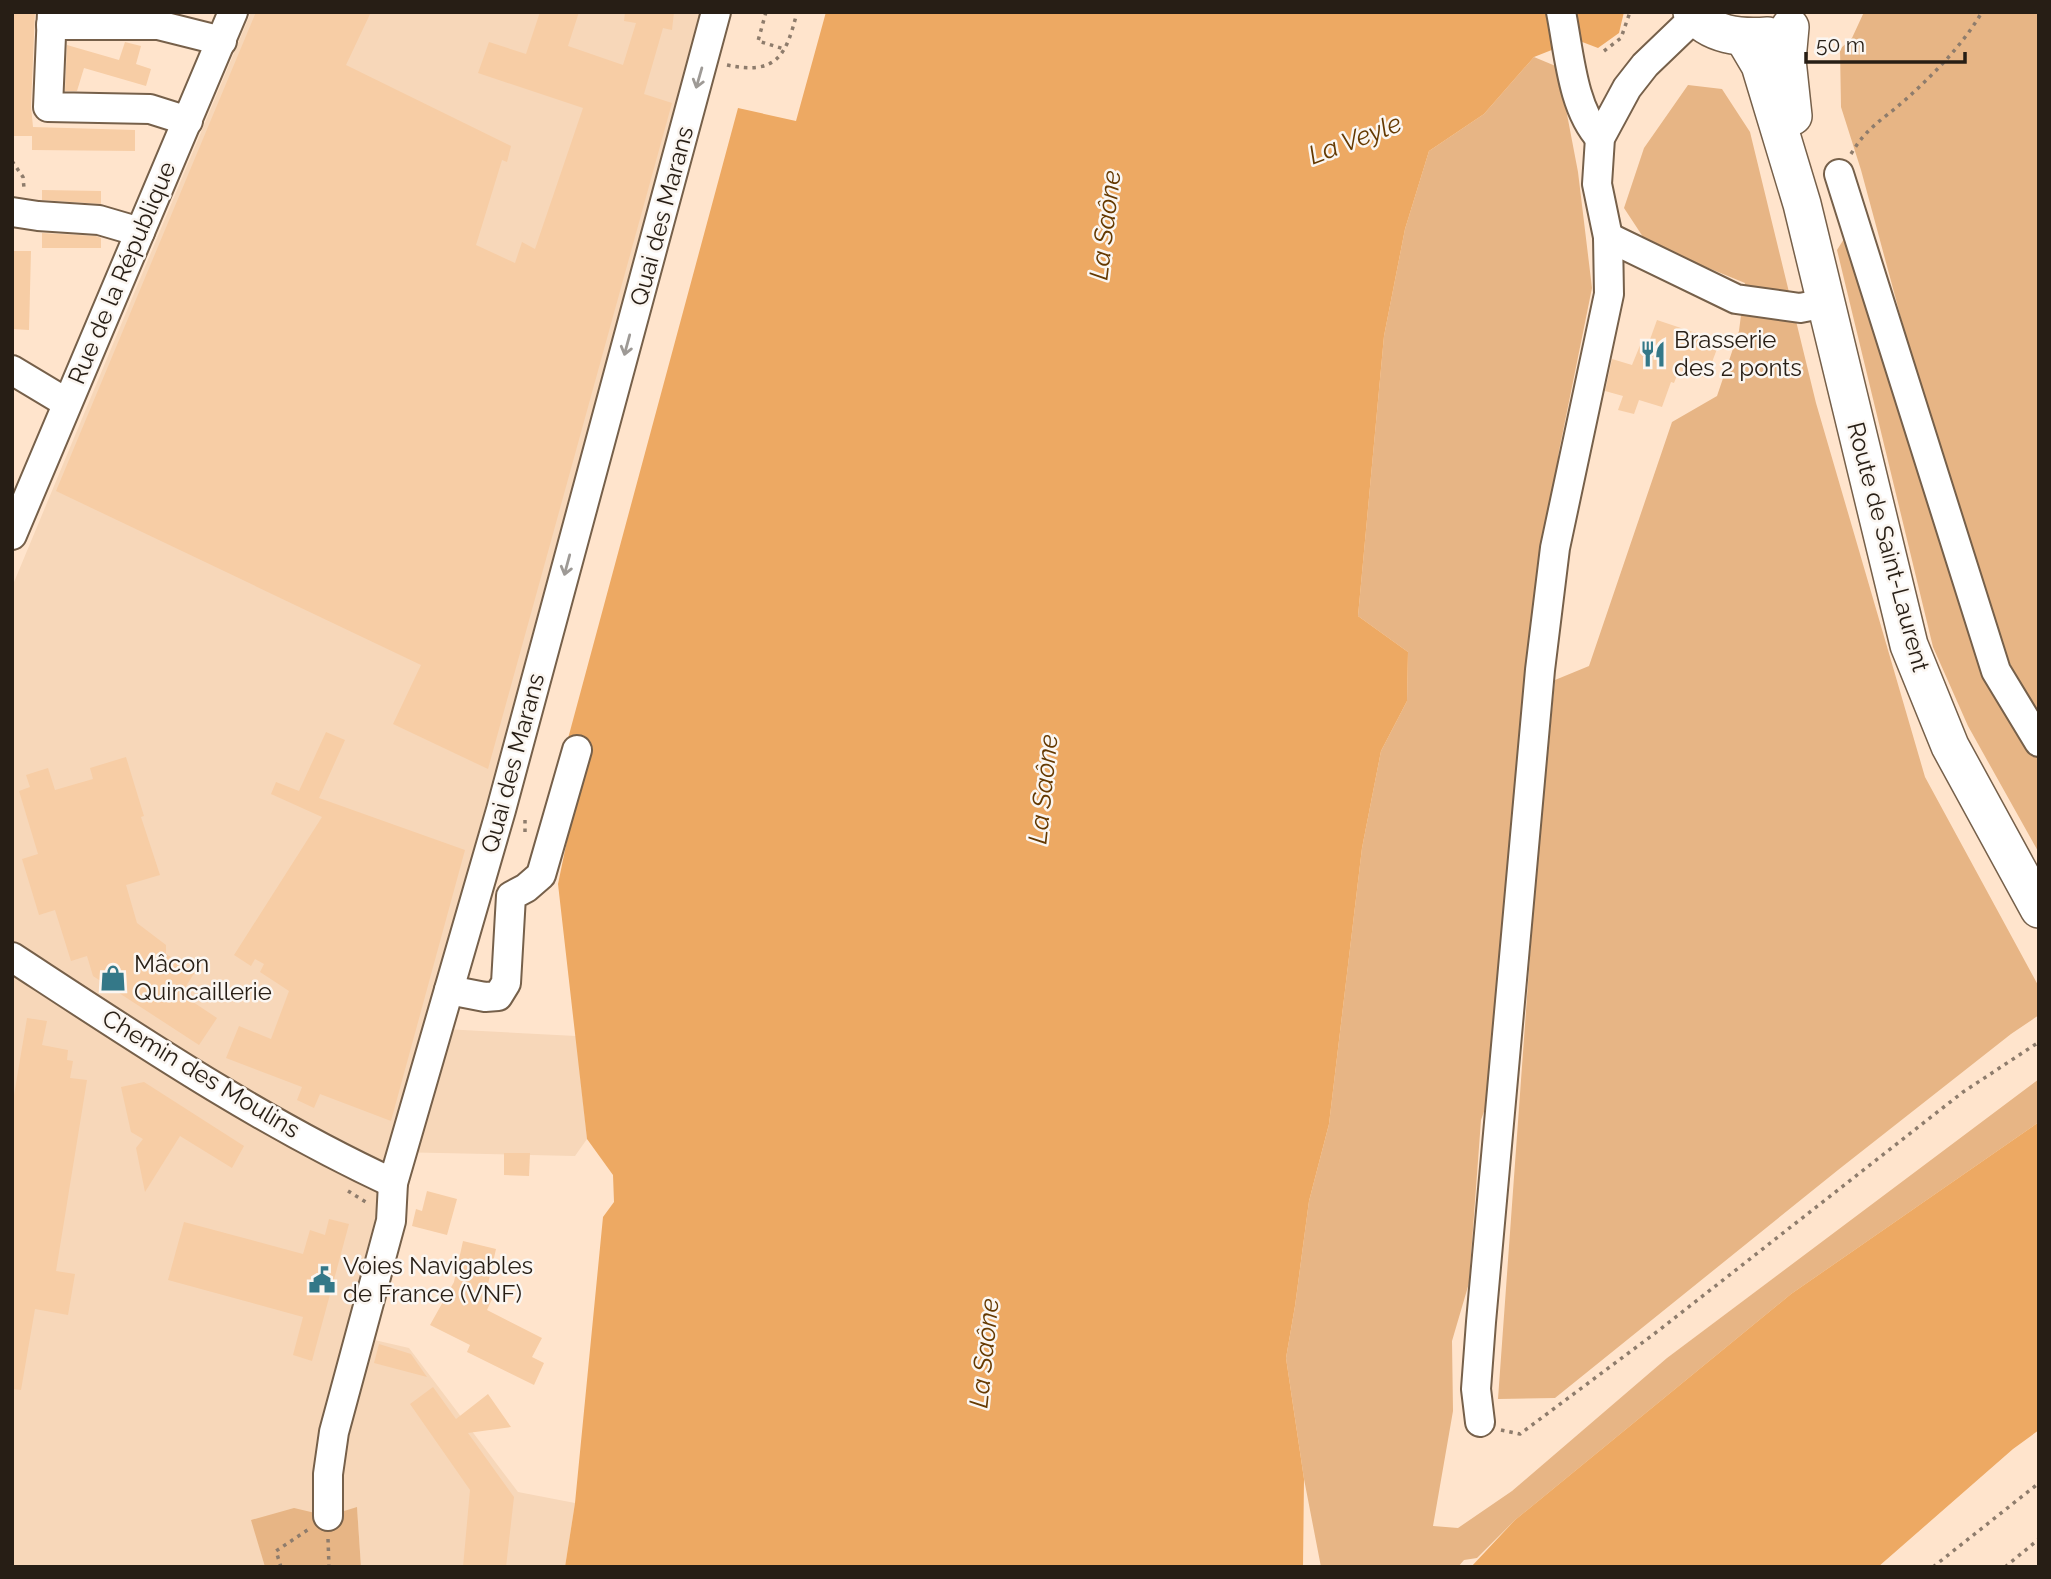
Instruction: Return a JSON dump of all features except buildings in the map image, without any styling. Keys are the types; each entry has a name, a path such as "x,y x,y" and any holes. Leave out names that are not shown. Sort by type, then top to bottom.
{"main road":[{"path":"1693,15 1718,32 1744,38 1770,35 1799,20"},
{"name":"Route de Saint-Laurent","path":"1799,20 1787,60 1802,204"},
{"name":"Route de Saint-Laurent","path":"1744,38 1760,65 1802,204 1909,645 1950,746 2039,909"}],"street":[{"name":"Rue de la République","path":"12,535 233,12"},
{"name":"Quai des Marans","path":"328,1516 328,1475 334,1432 391,1221 393,1183 500,810 716,12"},
{"path":"1561,12 1580,108 1591,130 1600,138"},
{"path":"1480,1422 1476,1388 1480,1336 1540,670 1556,548 1609,294 1608,237 1597,184 1600,138 1627,88 1693,15"},
{"path":"188,121 150,109 48,107 51,18 158,25 222,41"},
{"path":"1839,174 1996,671 2039,742"},
{"path":"12,212 99,220 140,232"},
{"path":"1608,237 1736,299 1800,308 1826,303"},
{"path":"12,370 67,403"},
{"path":"449,990 485,997 498,996 506,983 511,896 541,875 577,750"},
{"name":"Chemin des Moulins","path":"12,957 201,1079 353,1165 393,1183"}],"path":[{"path":"766,12 758,41 784,49"},
{"path":"725,65 746,69 767,66 781,56 797,12"},
{"path":"1604,51 1621,38 1630,12"},
{"path":"1839,174 1863,134 1904,101 1943,63 1969,35 1982,12"},
{"path":"1480,1422 1498,1430 1520,1434 1658,1331 1963,1093 2039,1042"},
{"path":"1933,1567 2039,1483"},
{"path":"281,1567 276,1551 328,1516"},
{"path":"2006,1567 2039,1539"}],"shaded area":[{"path":"251,12 701,12 425,1028 576,1036 587,1139 575,1156 393,1152 356,1289 370,1339 409,1348 518,1492 575,1503 565,1567 361,1567 357,1508 328,1516 252,1520 265,1567 12,1567 12,587"},
{"path":"1864,12 2039,12 2039,718 2015,676 1993,620 1918,381 1861,170 1841,107 1840,49 1852,38"},
{"path":"1534,57 1558,67 1578,172 1592,288 1559,451 1526,700 1496,1077 1481,1120 1469,1283 1452,1341 1453,1411 1433,1526 1458,1528 1512,1491 1667,1358 2039,1079 2039,1122 1791,1294 1515,1520 1477,1558 1464,1560 1458,1567 1321,1567 1304,1479 1286,1358 1309,1201 1329,1124 1362,848 1381,751 1407,701 1408,652 1358,616 1384,336 1405,229 1429,151 1484,114"},
{"path":"1688,85 1722,89 1750,132 1816,403 1925,777 2039,987 2039,1015 1838,1170 1555,1398 1498,1399 1535,886 1555,680 1589,666 1672,422 1717,396 1739,331 1745,283 1647,243 1624,208 1644,148"},
{"path":"1849,231 1987,676 2039,756 2039,853 1968,726 1933,647 1837,250"},
{"path":"357,1507 361,1567 265,1567 251,1520 294,1508 328,1516"}],"water":[{"path":"826,12 1624,12 1619,33 1598,48 1577,40 1534,57 1484,114 1429,151 1405,229 1384,336 1358,616 1408,652 1407,701 1381,751 1362,848 1329,1124 1309,1201 1286,1358 1304,1479 1303,1567 565,1567 575,1503 603,1217 614,1202 613,1175 587,1139 558,884 585,754 566,746 738,108 796,121"},
{"path":"2039,1122 2039,1430 2013,1449 1878,1567 1471,1567 1515,1520 1791,1294"}],"place":[{"name":"Brasserie des 2 ponts","path":"1653,354"},
{"name":"Mâcon Quincaillerie","path":"113,978"},
{"name":"Voies Navigables de France (VNF)","path":"322,1280"}],"water label":[{"name":"La Veyle","path":"1355,139"},
{"name":"La Saône","path":"1105,225"},
{"name":"La Saône","path":"1043,789"},
{"name":"La Saône","path":"984,1353"}]}
